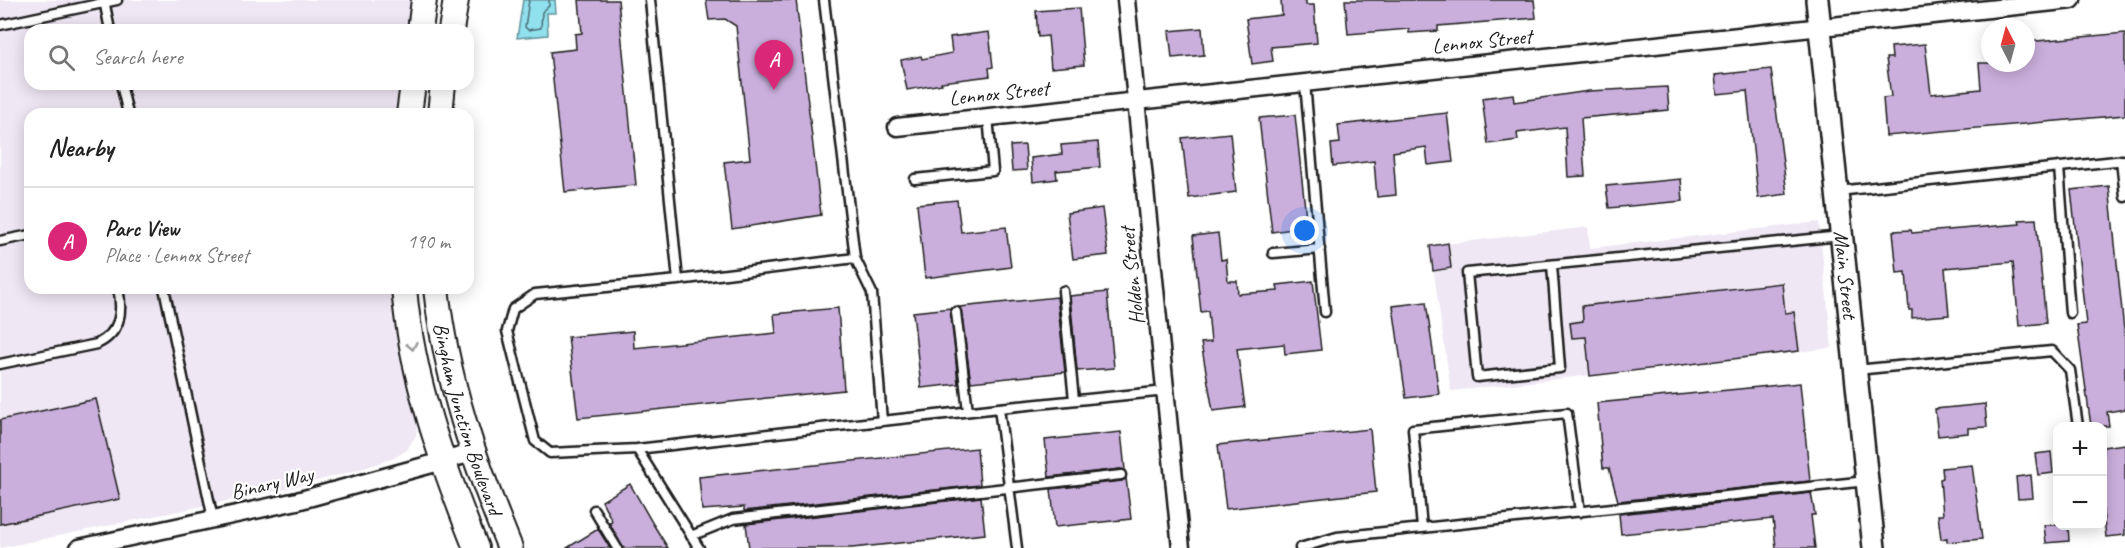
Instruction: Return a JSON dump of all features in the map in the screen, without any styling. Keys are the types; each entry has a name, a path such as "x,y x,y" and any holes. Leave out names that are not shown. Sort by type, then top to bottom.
{"main road":[{"path":"421,24 424,0"},
{"path":"452,24 456,0"},
{"path":"410,108 412,90"},
{"path":"441,108 442,90"},
{"name":"Bingham Junction Boulevard","path":"405,294 416,368 441,461 476,548"},
{"name":"Bingham Junction Boulevard","path":"437,294 450,373 472,453 510,548"}],"street":[{"name":"Holden Street","path":"1126,0 1181,548"},
{"name":"Main Street","path":"1817,0 1874,548"},
{"name":"Lennox Street","path":"897,127 2072,0"},
{"name":"Binary Way","path":"79,548 297,501 472,453"}],"lane":[{"path":"0,25 117,0"},
{"path":"650,0 678,280"},
{"path":"824,0 855,258 872,293 882,421"},
{"path":"104,1 109,24"},
{"path":"1305,83 1325,312"},
{"path":"122,90 127,108"},
{"path":"915,179 993,171 988,117"},
{"path":"1837,191 2123,160 2125,197"},
{"path":"2059,167 2070,313"},
{"path":"0,241 24,236"},
{"path":"1552,265 1560,368 1477,377 1467,273 1842,236"},
{"path":"1273,253 1320,249"},
{"path":"855,258 678,280 535,294 513,309 507,331 536,441 550,453 637,449 1166,391"},
{"path":"1063,291 1074,400"},
{"path":"0,364 105,340 112,333 120,316 118,294"},
{"path":"165,294 213,519"},
{"path":"956,312 968,411"},
{"path":"1856,370 2052,351 2070,370 2077,422"},
{"path":"999,408 1017,548"},
{"path":"1422,528 1413,429 1520,418 1568,414 1580,512"},
{"path":"637,449 699,548"},
{"path":"692,536 732,519 1121,475"},
{"path":"1300,548 1317,545 1337,537 1867,482"},
{"path":"594,510 617,548"}],"shaded area":[{"path":"0,0 415,0 412,24 24,24 24,90 402,90 399,108 24,108 24,294 395,294 417,425 416,435 407,450 394,458 358,470 290,488 0,548"},
{"path":"1819,222 1832,348 1451,391 1430,246 1588,227 1590,248"}],"water":[{"path":"523,0 555,0 556,13 547,13 548,35 517,38"}],"building":[{"path":"579,0 618,0 636,185 565,192 550,52 576,49 575,34 582,33"},
{"path":"706,0 796,0 821,215 732,229 724,162 750,159 736,26 725,19 709,20"},
{"path":"1281,0 1306,0 1306,5 1314,5 1317,43 1271,47 1273,61 1252,64 1246,19 1282,15"},
{"path":"1345,0 1534,0 1536,18 1438,26 1438,31 1409,33 1409,29 1348,34"},
{"path":"1079,8 1084,65 1051,68 1048,36 1038,37 1036,11"},
{"path":"1202,28 1204,55 1172,58 1169,31"},
{"path":"989,32 993,67 989,68 990,76 941,82 942,84 907,90 901,60 921,56 922,59 952,53 950,37"},
{"path":"2125,33 2125,115 1886,136 1883,98 1891,97 1886,58 1892,58 1891,47 1925,44 1931,94 1981,89 1979,63 1981,63 1981,72 2035,72 2035,41"},
{"path":"1771,69 1787,194 1758,198 1747,91 1717,94 1715,75"},
{"path":"1667,87 1669,110 1581,118 1585,176 1568,177 1565,127 1517,133 1518,140 1488,144 1482,98 1513,94 1514,102 1589,91"},
{"path":"1447,113 1453,162 1428,165 1426,147 1393,152 1396,195 1377,197 1374,161 1333,166 1331,144 1340,143 1338,125"},
{"path":"1295,115 1307,227 1272,232 1259,118"},
{"path":"1230,133 1236,192 1189,198 1182,138"},
{"path":"1098,142 1100,167 1056,171 1057,179 1033,182 1031,158 1062,154 1061,145"},
{"path":"1025,145 1027,170 1012,171 1010,146"},
{"path":"1681,179 1683,201 1609,208 1606,186"},
{"path":"2109,186 2125,340 2125,409 2107,412 2109,426 2107,422 2090,422 2077,325 2086,324 2071,190"},
{"path":"957,200 961,232 1006,227 1011,267 925,278 917,204"},
{"path":"1102,208 1108,255 1073,259 1067,213"},
{"path":"2036,219 2046,323 2019,326 2013,262 1945,268 1949,315 1912,318 1912,310 1909,310 1906,272 1897,273 1893,231 1911,230 1912,233 2020,224 2019,220"},
{"path":"1218,233 1221,260 1226,259 1228,281 1237,281 1238,294 1278,291 1277,285 1313,281 1321,350 1285,354 1284,344 1237,349 1245,407 1213,411 1201,343 1211,342 1208,311 1201,312 1193,236"},
{"path":"1448,243 1451,268 1433,271 1430,246"},
{"path":"1782,283 1785,313 1794,312 1799,351 1590,376 1586,337 1572,338 1570,323 1583,321 1582,306"},
{"path":"1107,292 1114,368 1077,371 1070,296"},
{"path":"1057,297 1065,372 971,382 960,307"},
{"path":"1426,302 1439,394 1406,398 1393,306"},
{"path":"838,308 844,390 578,418 568,337 633,331 634,348 776,333 774,314"},
{"path":"951,308 958,384 921,388 913,312"},
{"path":"1800,383 1810,481 1618,501 1609,468 1603,468 1597,403"},
{"path":"96,399 120,499 0,524 0,420"},
{"path":"1985,404 1987,427 1968,428 1968,433 1938,436 1935,409"},
{"path":"1370,429 1376,492 1226,509 1218,445"},
{"path":"1121,432 1125,470 1049,477 1045,440"},
{"path":"2125,444 2125,535 2106,537 2105,530 2107,530 2107,446"},
{"path":"977,448 980,485 744,511 744,507 702,510 699,477"},
{"path":"2051,452 2053,473 2038,475 2035,454"},
{"path":"1972,465 1982,539 1947,542 1947,538 1941,539 1938,515 1943,515 1940,479 1943,478 1942,468"},
{"path":"2031,475 2033,498 2018,499 2016,477"},
{"path":"1126,478 1131,519 1055,527 1051,489 1122,481"},
{"path":"630,484 668,548 623,548 609,522 612,521 602,501"},
{"path":"1811,493 1815,515 1811,515 1815,548 1776,548 1773,519 1621,534 1619,514"},
{"path":"981,497 985,534 852,548 749,548 746,524"},
{"path":"2044,525 2053,525 2053,530 2068,530 2069,541 2046,543"},
{"path":"598,529 610,548 567,548"}],"place":[{"name":"Parc View","path":"774,90"}]}
